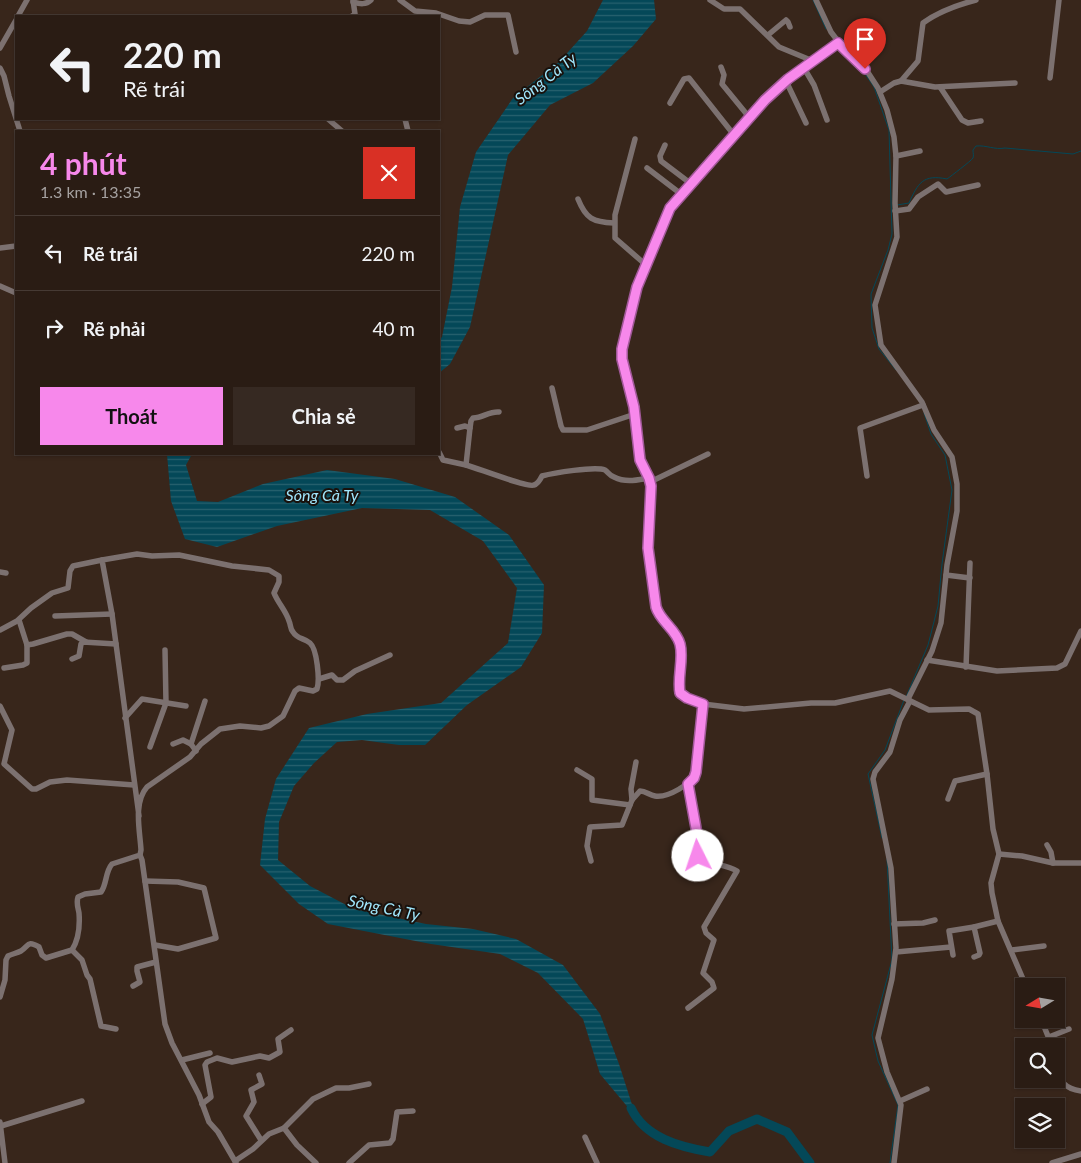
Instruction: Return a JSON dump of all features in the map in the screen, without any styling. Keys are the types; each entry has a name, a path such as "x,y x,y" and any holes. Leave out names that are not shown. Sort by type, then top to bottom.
{"street":[{"path":"19,15 27,0"},
{"path":"353,1 360,4 371,0"},
{"path":"400,0 414,13 436,13 465,22 482,16 508,15 516,52"},
{"path":"710,0 724,9 740,9 781,48 813,61"},
{"path":"816,0 836,45 865,69 880,92 891,124 896,156 896,240 875,305 881,346 909,382 932,428 952,457 957,484 957,511 946,575 941,623 927,660 900,720 890,752 875,772 873,779 891,868 896,952 878,1038 887,1072 900,1101 901,1108 894,1163"},
{"path":"901,81 918,61 923,23 937,13 976,0"},
{"path":"1050,78 1059,0"},
{"path":"353,1 356,12 354,15"},
{"path":"768,35 786,20 790,27"},
{"path":"0,48 15,22"},
{"path":"836,45 786,81 765,100 680,194 670,208 636,290 622,349 622,359 635,414 640,460 650,480 651,518 648,548 656,607 658,613 677,637 680,645 680,693 703,704 744,709 832,703 890,690 932,711 969,709 978,714 998,854 991,888 998,921 1023,978"},
{"path":"722,67 724,75 722,84 749,117"},
{"path":"0,68 15,116"},
{"path":"804,68 814,85 827,120"},
{"path":"670,103 684,79 689,78 734,135"},
{"path":"786,81 806,123"},
{"path":"880,92 891,84 901,81 940,88 1015,83"},
{"path":"940,88 962,120 968,123 981,121"},
{"path":"329,120 341,130"},
{"path":"635,139 614,223 616,240 646,266"},
{"path":"664,145 660,156 661,161 690,183"},
{"path":"896,156 920,151"},
{"path":"647,168 680,194"},
{"path":"895,211 909,209 918,197 938,184 946,192 978,185"},
{"path":"578,199 584,212 593,220 614,223"},
{"path":"0,248 15,246"},
{"path":"0,286 15,293"},
{"path":"552,388 563,430 587,430 635,414"},
{"path":"867,476 860,428 920,406"},
{"path":"466,465 471,421 473,418 480,418 488,413 499,412"},
{"path":"457,428 470,428"},
{"path":"440,454 443,460 466,465 529,486 537,484 542,476 573,471 604,470 611,476 625,481 650,480 708,454"},
{"path":"0,630 19,620 28,610 52,592 68,588 70,571 73,566 102,560 137,554 152,556 179,555 278,574 280,578 274,593 289,621 292,632 312,646 319,685 316,690 299,688 295,691 283,716 265,728 244,726 220,730 201,744 190,757 144,790 140,802 139,816"},
{"path":"102,560 112,614 139,816 140,855 165,1024 172,1044 182,1060 209,1122 218,1132 235,1162 271,1133 284,1128 312,1099 336,1088 350,1088 369,1084"},
{"path":"966,667 970,563"},
{"path":"946,575 970,578"},
{"path":"55,616 112,614"},
{"path":"4,668 23,665 27,662 27,645 19,620"},
{"path":"927,660 996,672 1062,667 1068,659 1081,631"},
{"path":"27,645 67,634 72,634 86,642 116,644"},
{"path":"72,659 78,657 81,644 86,642"},
{"path":"150,746 166,703 165,650"},
{"path":"319,679 332,675 337,680 343,680 355,671 390,655"},
{"path":"125,718 145,698 186,706"},
{"path":"123,700 134,707"},
{"path":"191,744 206,700"},
{"path":"591,861 587,846 589,828 593,826 622,825 631,803 642,790 657,796 670,793 688,784 694,778 703,704"},
{"path":"0,706 12,730 4,764 32,789 63,780 134,785"},
{"path":"173,744 183,740 191,744 196,751"},
{"path":"631,803 630,791 636,762"},
{"path":"577,770 592,779 592,800 631,803"},
{"path":"948,799 955,781 987,774"},
{"path":"688,784 698,839 697,854 699,858 716,862 737,871 704,927 706,933 714,940 703,973 712,982 714,988 688,1008"},
{"path":"1047,845 1051,852 1053,863"},
{"path":"998,854 1022,856 1053,863 1081,863"},
{"path":"0,997 5,980 6,960 10,954 22,951 25,946 30,944 39,947 42,955 46,958 72,950 78,938 78,897 101,892 112,864 140,855"},
{"path":"145,881 178,882 204,888 216,938 178,949 154,945"},
{"path":"894,924 936,920"},
{"path":"953,955 949,931 998,921"},
{"path":"974,927 980,953 974,956"},
{"path":"896,952 952,946"},
{"path":"1012,950 1044,946"},
{"path":"72,950 82,960 90,980 101,1026 116,1029"},
{"path":"133,986 140,982 137,967 156,962"},
{"path":"1044,1028 1049,1037 1068,1029"},
{"path":"202,1104 211,1097 205,1066 207,1062 217,1058 232,1062 260,1056 269,1058 280,1052 278,1039 291,1030"},
{"path":"182,1060 210,1053"},
{"path":"259,1075 262,1084 251,1090 254,1102 246,1116 261,1140"},
{"path":"1065,1086 1081,1091"},
{"path":"900,1101 927,1089"},
{"path":"1,1126 82,1101"},
{"path":"349,1163 369,1145 390,1143 397,1112 413,1111"},
{"path":"0,1122 5,1163"},
{"path":"284,1128 297,1145 316,1163"},
{"path":"585,1137 597,1163"},
{"path":"1052,1163 1081,1154"}],"water":[{"name":"Sông Cà Ty","path":"603,0 654,0 656,19 633,46 593,83 550,105 508,155 470,327 450,364 440,372 440,339 452,287 460,207 476,152 513,98 559,62 587,31"},
{"name":"Sông Cà Ty","path":"167,455 191,455 186,465 197,501 218,502 263,484 327,470 395,479 455,497 509,535 544,585 542,633 521,667 467,705 425,745 399,745 362,740 337,742 314,763 294,786 279,822 278,860 310,886 354,909 426,924 473,929 516,939 563,965 600,1014 636,1117 600,1074 583,1019 538,973 500,954 431,944 328,924 299,904 260,865 265,819 276,779 309,728 367,714 441,703 508,643 517,588 483,541 430,510 362,508 277,526 217,547 185,539 171,501"}],"waterway":[{"path":"813,0 826,29"},
{"path":"863,71 874,87 889,130 892,234 888,250 871,294 872,328 879,349 896,370"},
{"path":"897,205 909,203 915,190 927,179 947,179 973,158 973,150 976,146 1073,154 1081,151"},
{"path":"906,697 928,645 938,606 952,490 945,455 931,434 924,413"},
{"path":"882,838 868,774 885,750 904,700"},
{"path":"887,859 892,960 872,1035 878,1061 898,1105 890,1163"},
{"name":"Sông Cà Ty","path":"631,1108 637,1118 654,1134 676,1144 710,1152 729,1131 757,1119 787,1132 810,1163"}],"route":[{"path":"698,856 698,839 688,784 694,778 696,772 703,704 680,693 680,645 677,637 658,613 656,607 648,548 651,518 651,486 640,460 634,407 622,359 622,345 637,287 670,208 690,183 770,95 788,79 838,43 865,69"}]}
